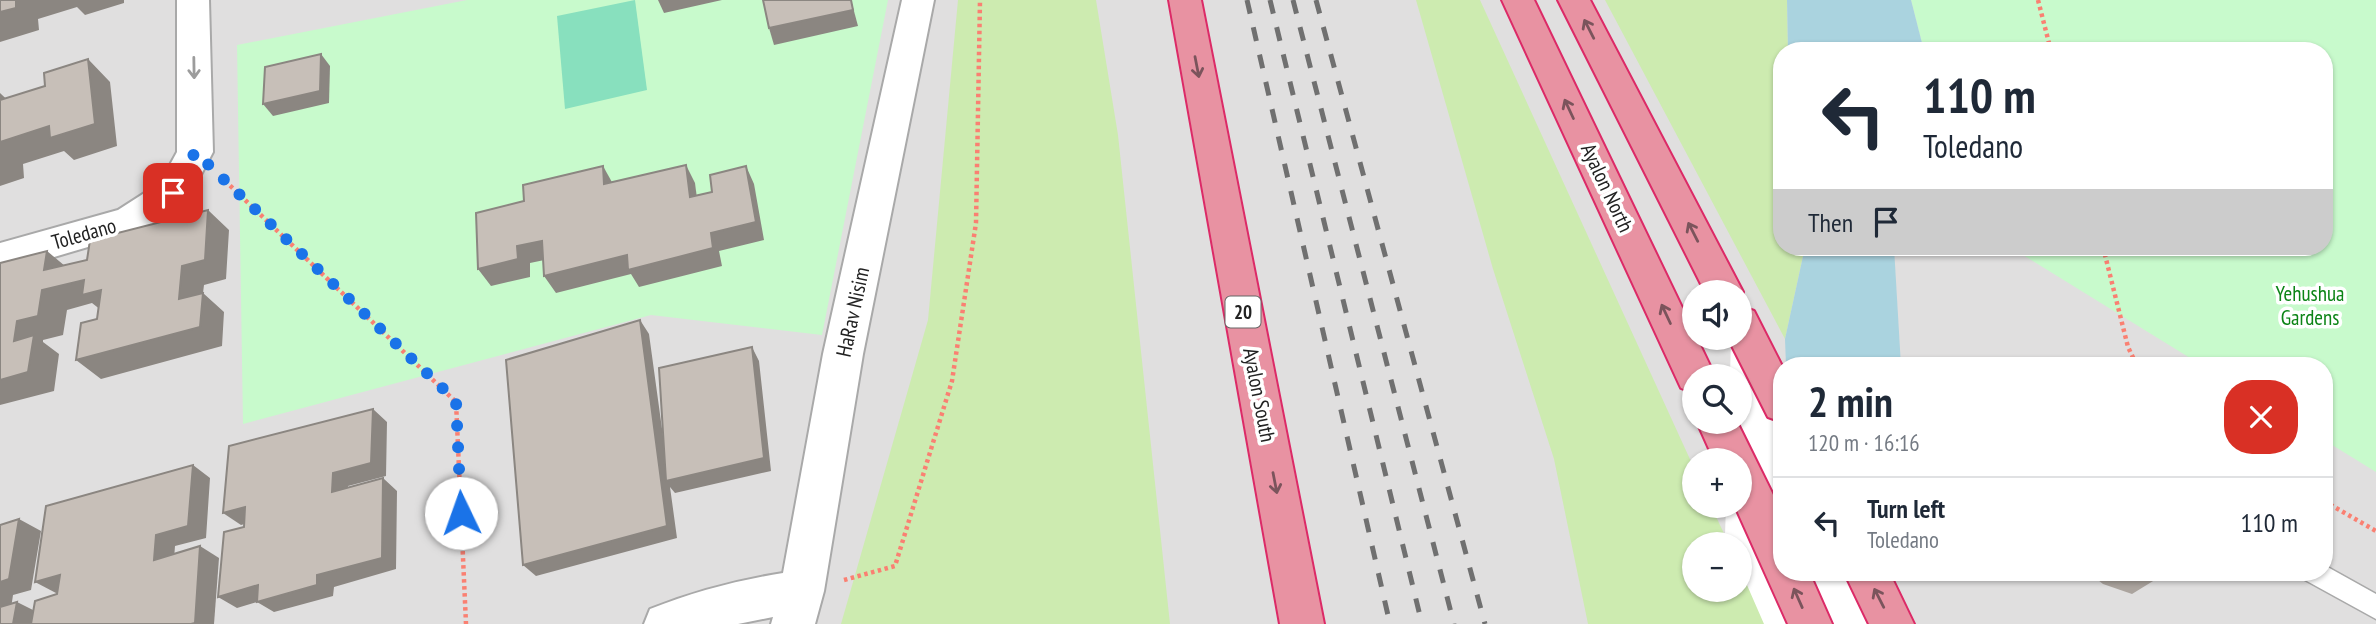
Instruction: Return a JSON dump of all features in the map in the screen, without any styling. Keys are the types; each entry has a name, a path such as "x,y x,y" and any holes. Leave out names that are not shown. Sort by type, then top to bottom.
{"highway":[{"name":"Ayalon South","path":"1185,0 1302,624"},
{"name":"Ayalon North","path":"1520,0 1689,364"},
{"path":"1574,0 1718,280"},
{"path":"1752,346 1773,387"},
{"path":"1752,496 1773,541"},
{"path":"1791,581 1810,624"},
{"path":"1870,581 1892,624"}],"street":[{"name":"Toledano","path":"0,258 129,221 173,193 195,152 193,0"},
{"name":"HaRav Nisim","path":"797,607 844,354 918,0"},
{"path":"666,624 748,600 797,607"}],"lane":[{"path":"2330,581 2376,607"}],"path":[{"path":"797,607 895,566 952,381 975,223 980,0"},
{"path":"2038,0 2049,42"},
{"path":"195,152 456,401 466,624"},
{"path":"2105,256 2133,357"},
{"path":"2333,506 2376,531"}],"shaded area":[{"path":"0,0 2376,0 2376,624 0,624"}],"green space":[{"path":"467,0 888,0 822,335 651,315 243,424 237,45"},
{"path":"635,0 647,90 565,109 557,16"},
{"path":"958,0 1096,0 1118,135 1170,624 841,624 928,320"},
{"path":"1416,0 1480,0 1685,448 1682,448 1682,518 1717,518 1723,532 1682,532 1682,602 1752,602 1752,595 1765,624 1588,624 1554,459 1493,269"},
{"path":"1605,0 1787,0 1788,42 1773,42 1773,256 1803,256 1785,339"},
{"name":"Yehushua Gardens","path":"1911,0 2376,0 2376,472 2333,446 2333,357 2188,357 2025,256 2333,256 2333,42 1922,42"}],"water":[{"path":"1787,0 1911,0 1922,42 1788,42"},
{"path":"1803,256 1895,256 1900,357 1786,357 1785,339"}],"pier":[{"path":"1752,318 1773,361 1773,581 1883,581 1904,624 1764,624 1752,596 1752,532 1725,532 1726,518 1752,518 1752,448 1728,448 1728,434 1752,434 1752,364 1730,364 1731,350 1752,350"}],"building":[{"path":"0,0 16,0 16,8 0,12"},
{"path":"763,0 851,0 853,10 769,28"},
{"path":"321,54 320,91 263,104 265,67"},
{"path":"88,59 95,124 50,138 49,126 0,142 0,100 45,86 44,73"},
{"path":"686,165 690,197 712,192 710,175 746,166 756,222 711,233 713,248 628,270 627,255 544,276 542,241 517,246 518,259 478,269 476,213 524,201 523,185 603,166 604,184"},
{"path":"208,210 205,260 182,266 179,299 203,293 200,327 76,360 81,323 97,319 101,290 82,295 84,280 42,290 38,316 17,321 14,341 34,335 28,372 0,380 0,263 47,251 44,270 87,260 90,240"},
{"path":"640,320 667,526 523,565 506,360"},
{"path":"752,347 764,458 666,481 659,368"},
{"path":"373,409 371,463 333,473 332,492 383,478 382,558 317,575 317,585 257,602 258,585 218,597 224,532 244,527 245,507 223,513 229,446"},
{"path":"193,465 188,526 156,535 154,560 200,546 195,623 31,624 35,601 57,594 60,575 35,582 46,506"},
{"path":"19,519 9,579 0,582 0,525"},
{"path":"17,602 13,624 0,624 0,607"}],"railway":[{"path":"1247,0 1390,624"},
{"path":"1270,0 1422,624"},
{"path":"1293,0 1454,624"},
{"path":"1316,0 1485,624"}],"route":[{"path":"173,193 195,152 456,401 461,513"}]}
